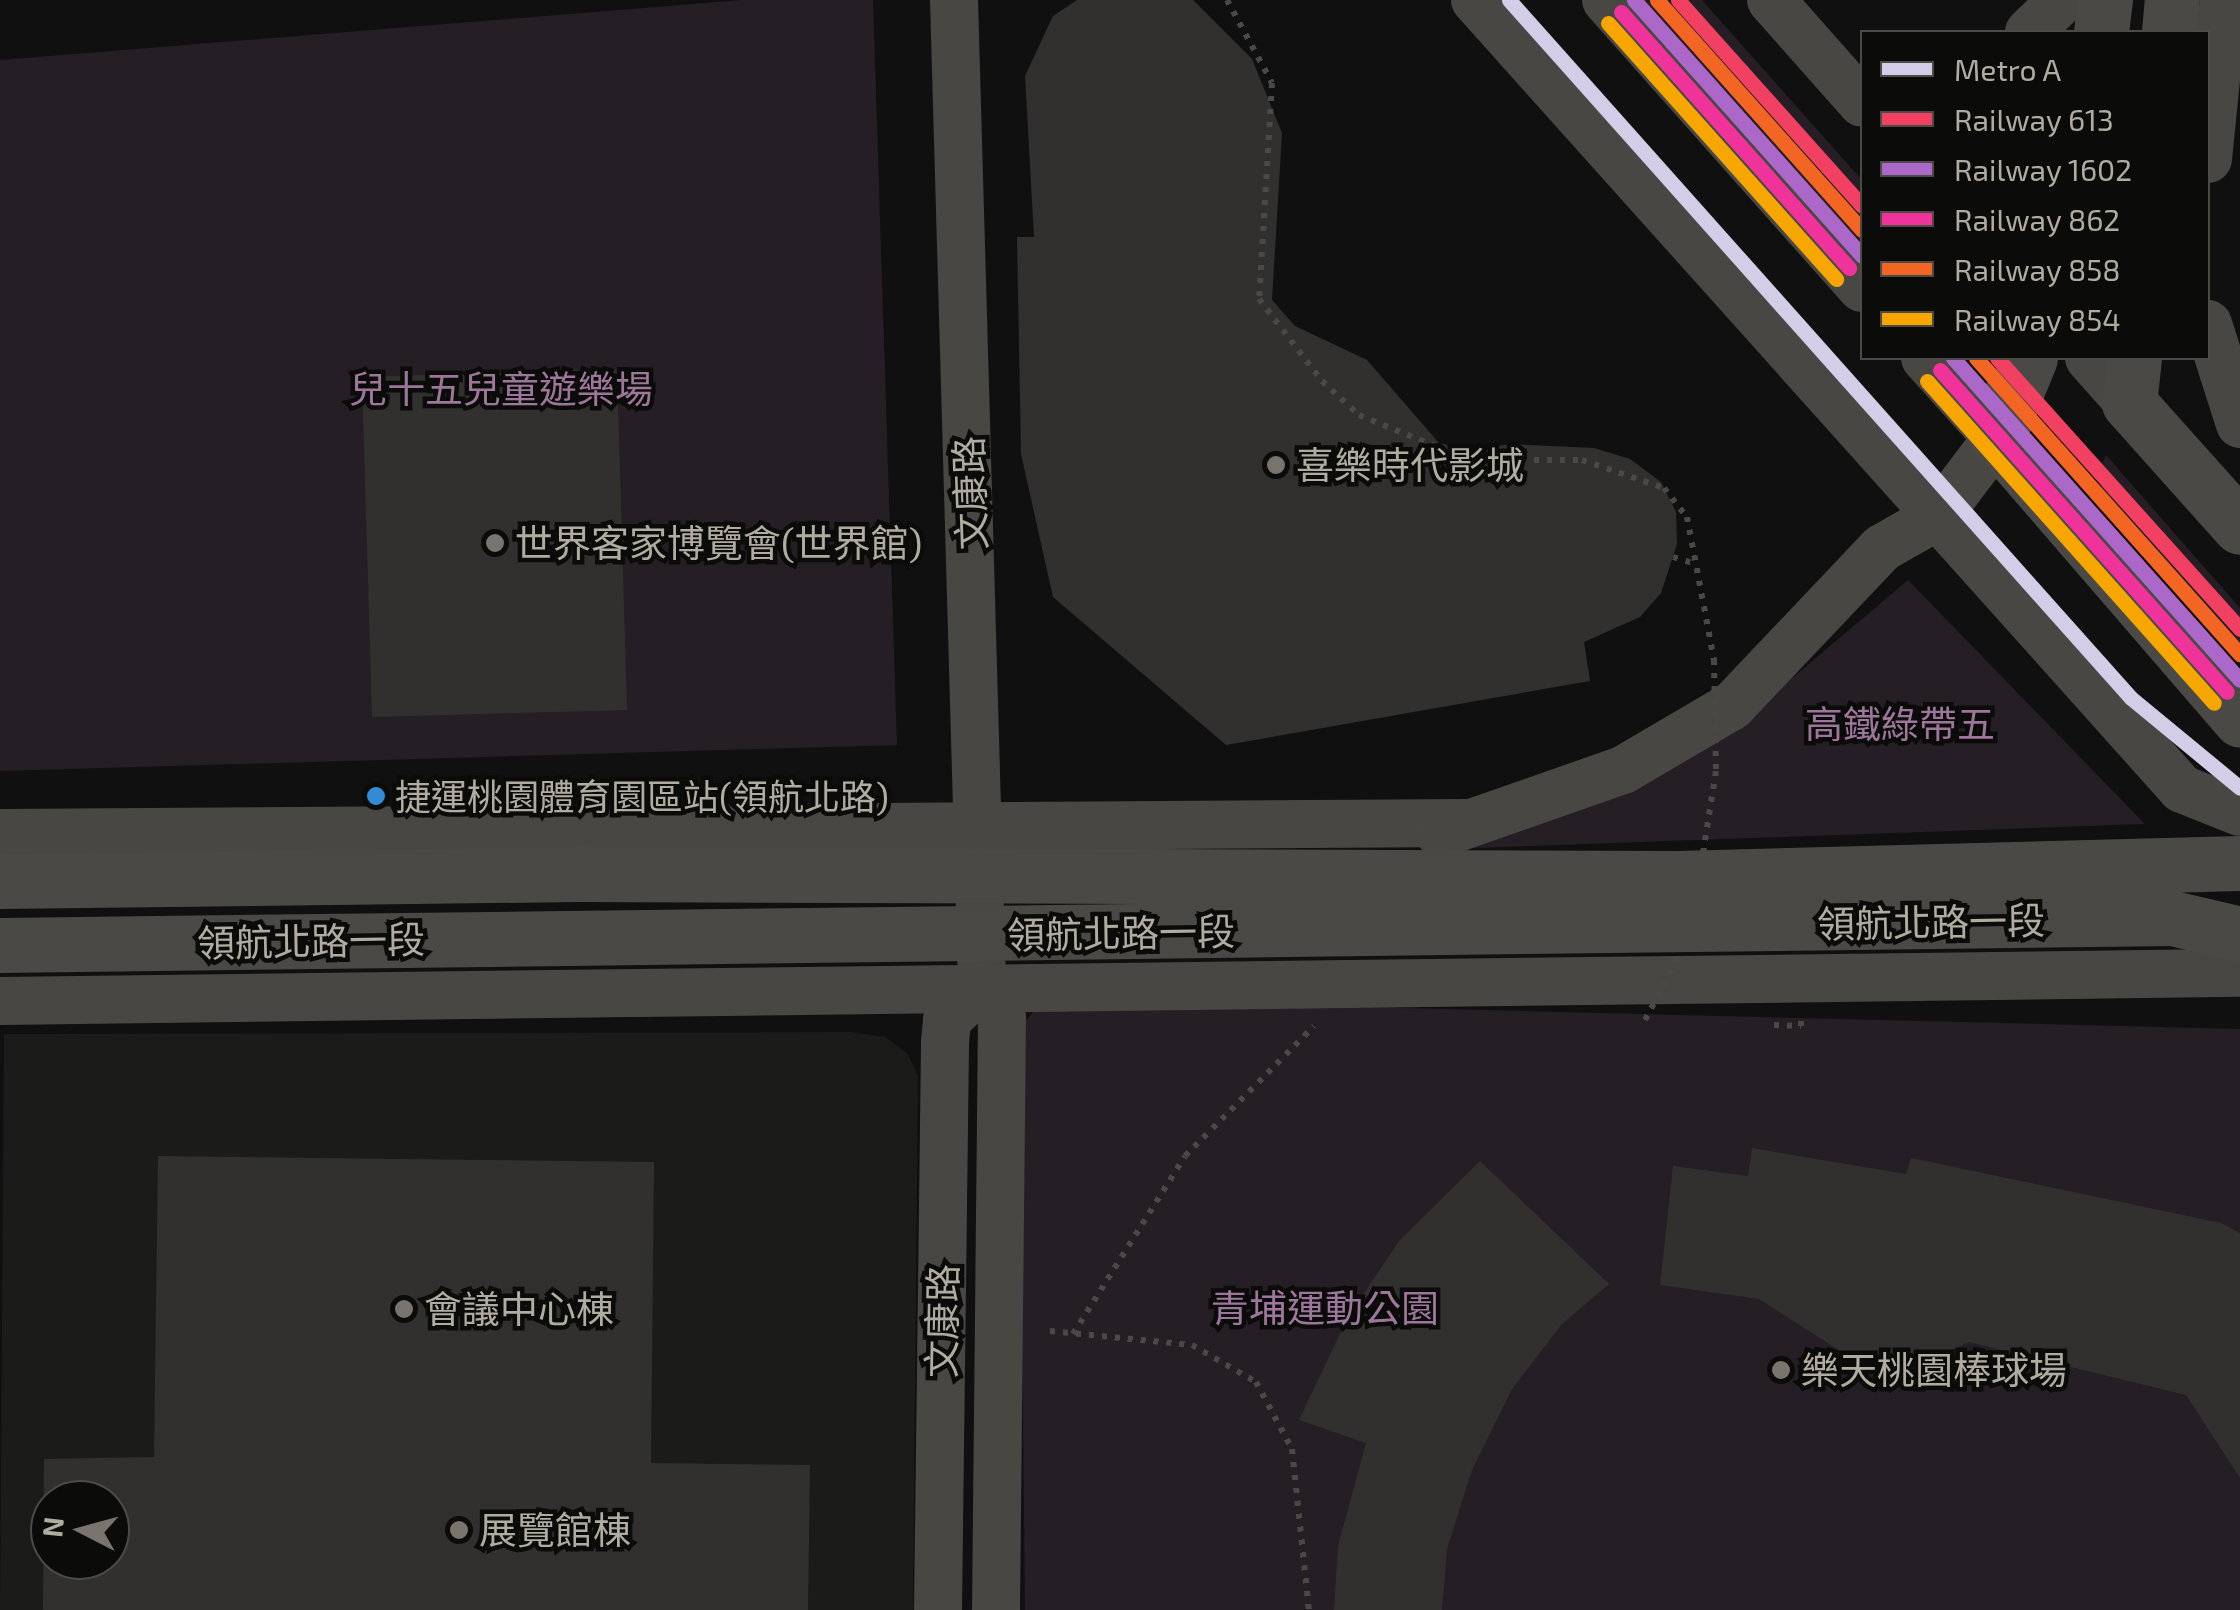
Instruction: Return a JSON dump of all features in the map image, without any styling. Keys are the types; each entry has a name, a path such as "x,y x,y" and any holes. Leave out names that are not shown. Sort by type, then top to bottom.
{"main road":[{"path":"2101,30 2105,0"},
{"path":"2174,30 2206,18"},
{"path":"2029,360 1997,438 2240,720"},
{"path":"2132,380 2240,527"},
{"name":"領航北路一段","path":"0,881 578,874 1379,878 2240,863"},
{"name":"領航北路一段","path":"0,945 981,961 2172,918 2240,934"}],"street":[{"name":"文康路","path":"954,0 981,824 981,961 1002,1018 996,1610"},
{"path":"1475,0 2182,789 2240,812"},
{"path":"1606,0 1860,286"},
{"path":"1772,0 1860,101"},
{"path":"2031,30 2062,0"},
{"path":"2058,30 2062,0"},
{"path":"1818,52 1860,77"},
{"path":"2210,330 2240,424"},
{"path":"1927,360 1997,438"},
{"path":"1183,821 1379,878 1431,838 1623,770 1732,706 1882,548 1938,516 1997,438 2008,360"},
{"path":"2093,360 2132,380"},
{"path":"0,833 1183,821 1467,823"},
{"name":"文康路","path":"938,1610 945,1043 947,1020 981,961"},
{"name":"領航北路一段","path":"0,1001 981,961 2240,973"}],"path":[{"path":"1227,0 1272,83 1258,299 1287,341 1360,416 1469,460 1582,460 1664,488 1687,517 1714,660 1716,771 1690,934 1644,1022"},
{"path":"1673,557 1693,563"},
{"path":"1073,1334 1184,1156 1314,1026"},
{"path":"1050,1332 1192,1344 1256,1382 1292,1450 1309,1610"}],"shaded area":[{"path":"851,1032 885,1037 908,1054 918,1076 913,1610 0,1610 4,1034"}],"green space":[{"name":"兒十五兒童遊樂場","path":"742,0 873,0 897,745 0,771 0,60"},
{"path":"1640,0 1702,0 1860,178 1860,251"},
{"path":"2106,455 2240,608 2240,660 2114,517 2097,476"},
{"name":"高鐵綠帶五","path":"1908,580 2145,824 1446,849 1758,707"},
{"name":"青埔運動公園","path":"1044,999 2240,1029 2240,1610 1025,1610 1019,1029"}],"building":[{"path":"1077,0 1193,0 1252,59 1282,133 1272,300 1295,326 1367,360 1439,443 1474,450 1509,444 1594,448 1630,459 1661,482 1676,512 1677,544 1661,593 1640,617 1584,642 1590,681 1226,745 1053,597 1021,454 1017,237 1034,237 1025,76 1053,16"},
{"name":"世界客家博覽會(世界館)","path":"617,369 627,710 372,717 362,377"},
{"name":"樂天桃園棒球場","path":"1752,1148 1906,1174 1911,1158 2221,1223 2240,1233 2240,1478 2186,1395 1969,1342 1887,1381 1759,1299 1660,1285 1673,1166 1748,1176"},
{"path":"158,1156 654,1162 651,1463 810,1465 808,1610 43,1610 43,1580 130,1580 130,1480 44,1480 44,1459 154,1457"},
{"path":"1480,1161 1609,1284 1562,1324 1512,1389 1472,1470 1447,1549 1442,1610 1334,1610 1338,1546 1366,1443 1299,1420 1347,1319 1399,1241"}],"metro line":[{"name":"A","path":"1509,0 2131,698 2240,788"}],"rail line":[{"name":"1602","path":"1634,0 1860,254"},
{"name":"858","path":"1657,0 1860,228"},
{"name":"613","path":"1678,0 1860,204"},
{"name":"862","path":"1621,12 1849,268"},
{"name":"854","path":"1608,23 1836,279"},
{"name":"1602","path":"1955,360 2240,680"},
{"name":"858","path":"1978,360 2240,654"},
{"name":"613","path":"1999,360 2240,629"},
{"name":"862","path":"1940,370 2227,692"},
{"name":"854","path":"1927,381 2214,703"}],"place":[{"name":"喜樂時代影城","path":"1276,465"},
{"name":"世界客家博覽會(世界館)","path":"495,543"},
{"name":"捷運桃園體育園區站(領航北路)","path":"376,796"},
{"name":"會議中心棟","path":"404,1309"},
{"name":"樂天桃園棒球場","path":"1781,1370"},
{"name":"展覽館棟","path":"459,1530"}]}
